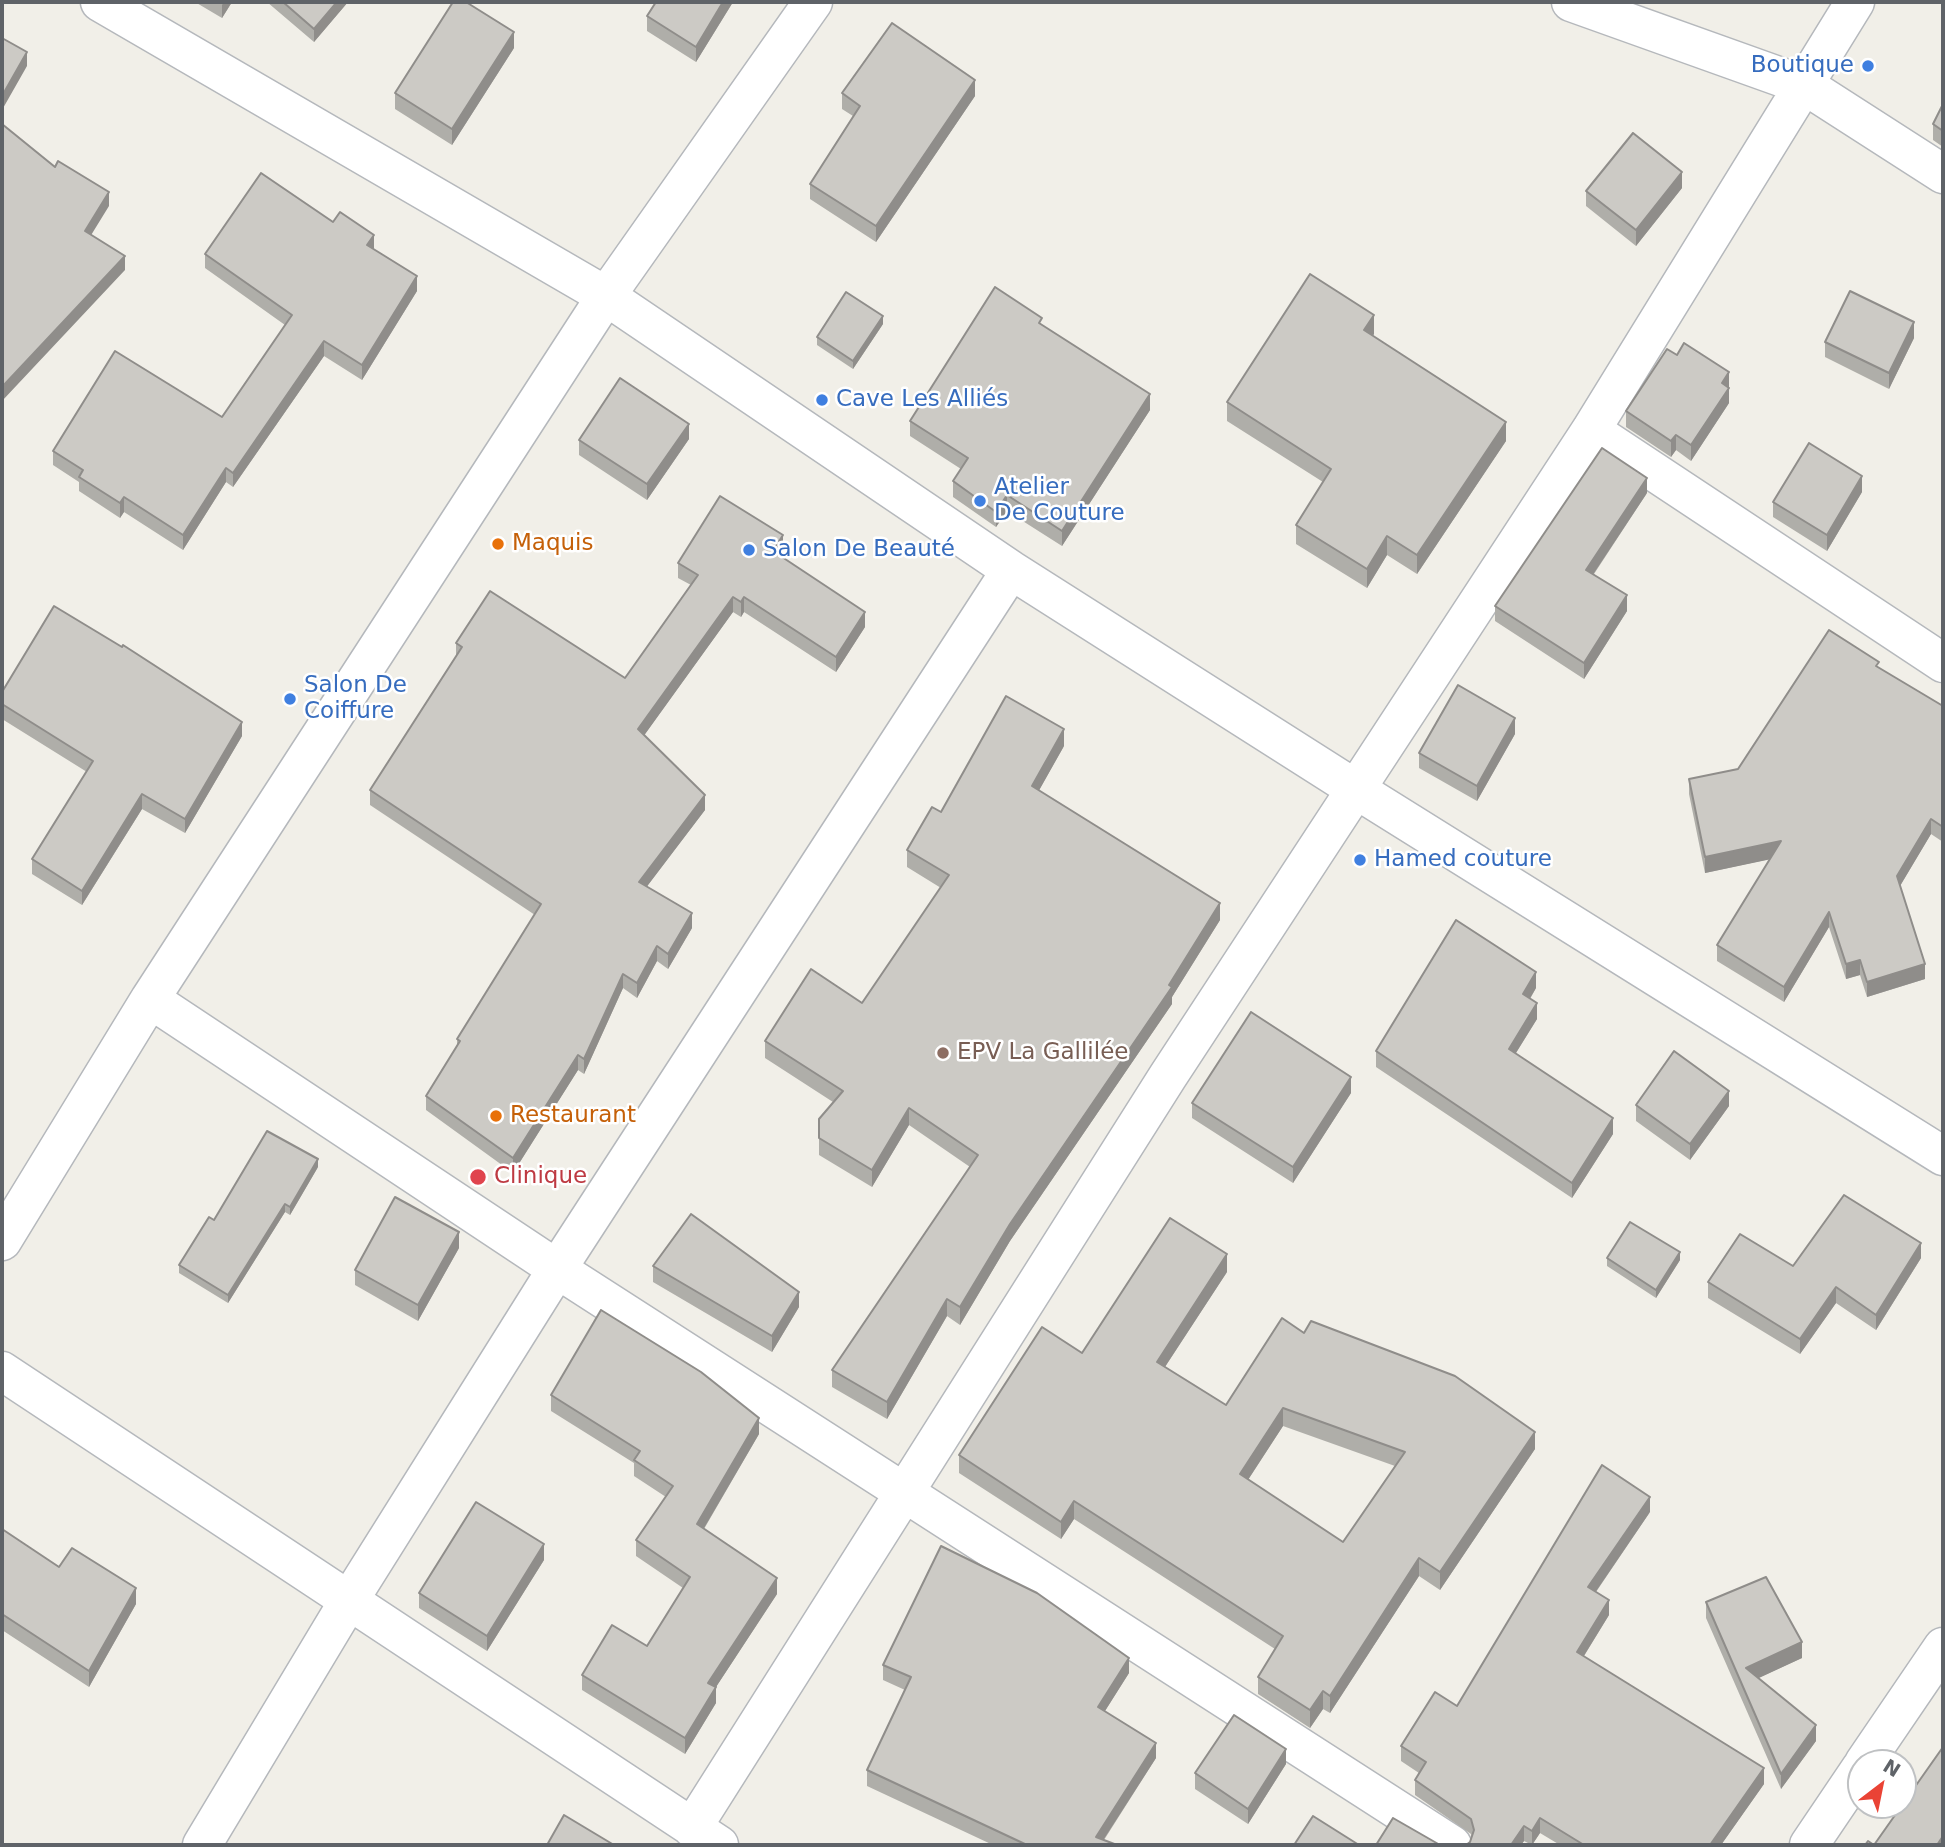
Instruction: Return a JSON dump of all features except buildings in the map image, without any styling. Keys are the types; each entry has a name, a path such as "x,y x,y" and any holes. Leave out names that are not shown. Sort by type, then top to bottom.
{"street":[{"path":"100,2 607,296 1011,570 1943,1156"},
{"path":"2,1241 150,999 607,296 813,2"},
{"path":"1571,2 1806,86 1943,174"},
{"path":"2,1371 705,1836 904,1491 1168,1076 1591,430 1806,86 1855,2"},
{"path":"1591,430 1943,663"},
{"path":"202,1845 348,1602 557,1269 1011,570"},
{"path":"150,999 557,1269 1452,1845"},
{"path":"1874,1749 1943,1647"},
{"path":"1809,1845 1847,1789"}],"place":[{"name":"Boutique","path":"1868,66"},
{"name":"Cave Les Alliés","path":"822,400"},
{"name":"Atelier De Couture","path":"980,501"},
{"name":"Maquis","path":"498,544"},
{"name":"Salon De Beauté","path":"749,550"},
{"name":"Salon De Coiffure","path":"290,699"},
{"name":"Hamed couture","path":"1360,860"},
{"name":"EPV La Gallilée","path":"943,1053"},
{"name":"Restaurant","path":"496,1116"},
{"name":"Clinique","path":"478,1177"}]}
